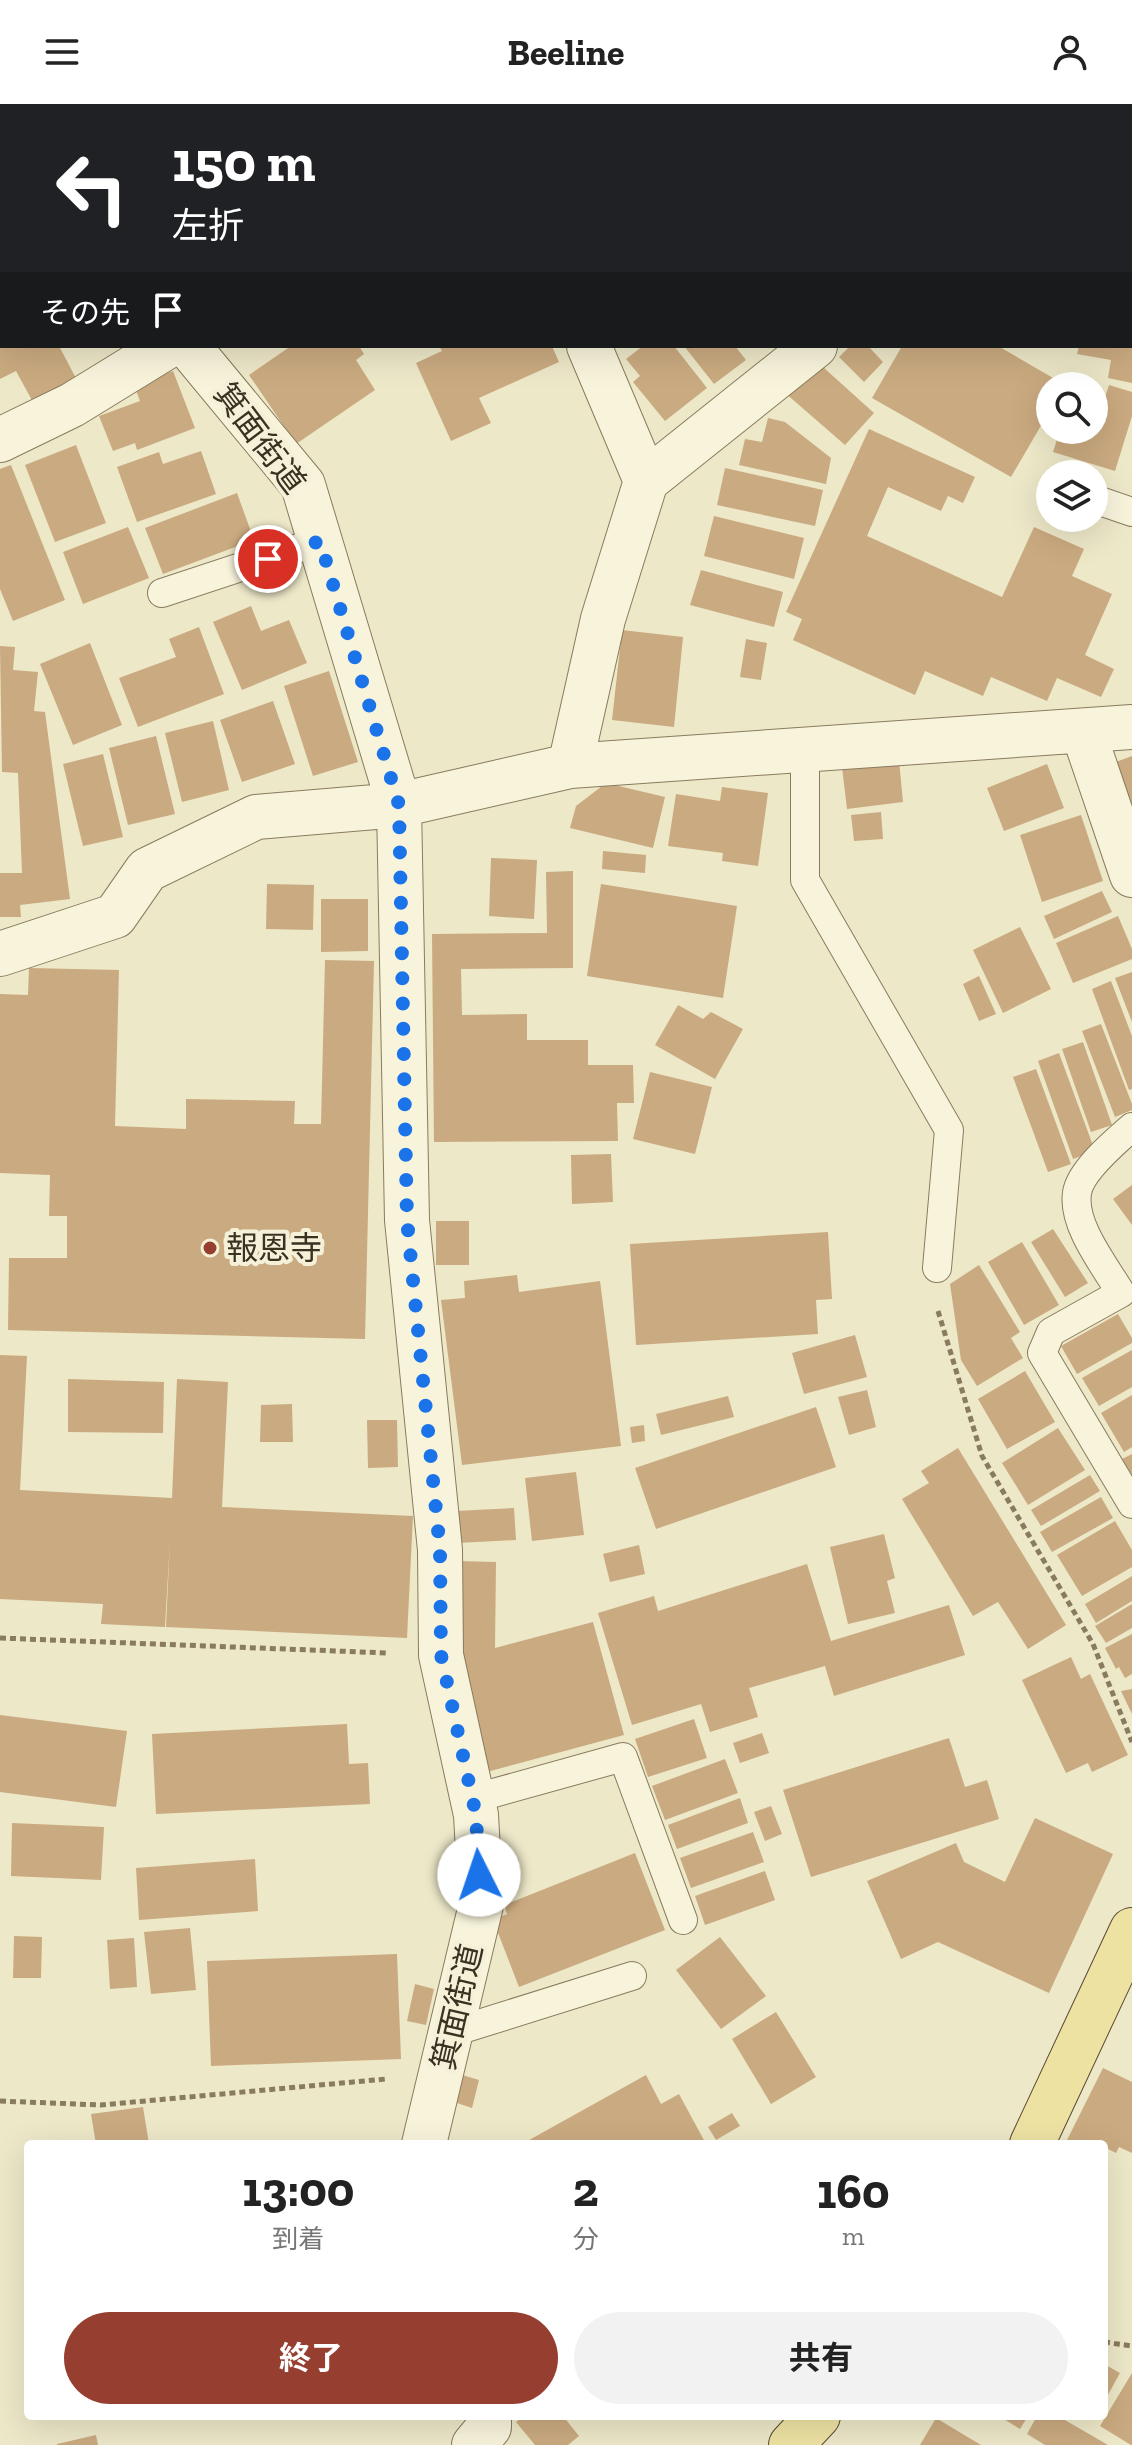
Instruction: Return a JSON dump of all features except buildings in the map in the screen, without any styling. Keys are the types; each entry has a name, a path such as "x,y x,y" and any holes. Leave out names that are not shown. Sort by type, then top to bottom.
{"main road":[{"path":"1034,2140 1132,1930"},
{"path":"791,2445 814,2420"}],"street":[{"path":"0,440 72,405 165,348"},
{"name":"箕面街道","path":"190,348 303,485 399,805 407,1220 440,1550 441,1655 476,1815 481,1905 425,2140"},
{"path":"590,348 646,481"},
{"path":"570,766 603,619 646,481 812,348"},
{"path":"0,954 115,916 147,870 256,817 399,805 570,766 1132,727"},
{"path":"1083,731 1132,875"}],"lane":[{"path":"1108,504 1132,512"},
{"path":"162,593 320,541"},
{"path":"805,750 805,880 949,1130 937,1268"},
{"path":"1132,1127 1095,1161 1076,1191 1081,1226 1121,1293 1051,1332 1042,1353 1132,1504"},
{"path":"472,1799 623,1757 683,1920"},
{"path":"446,2053 632,1976"}],"path":[{"path":"937,1268 932,1292 982,1456 1093,1644 1132,1742"},
{"path":"0,1638 441,1655"},
{"path":"0,2101 101,2105 446,2053"},
{"path":"1108,2343 1132,2346"}],"place":[{"name":"報恩寺","path":"210,1248"}],"route":[{"path":"268,559 320,541 399,805 407,1220 440,1550 441,1655 476,1815 479,1875"}]}
